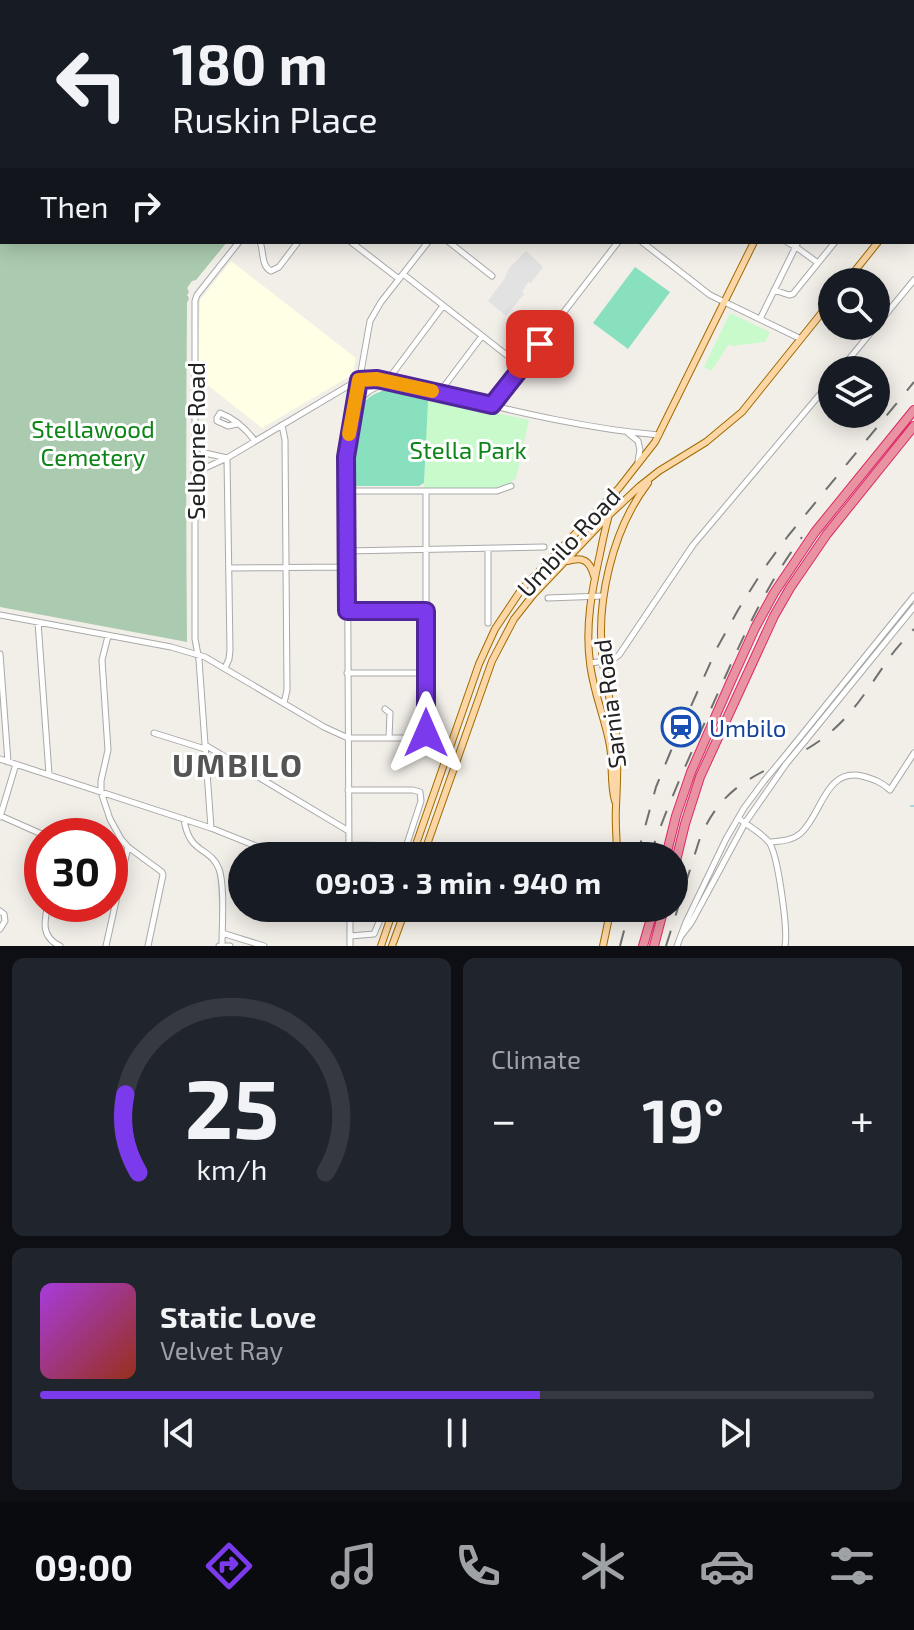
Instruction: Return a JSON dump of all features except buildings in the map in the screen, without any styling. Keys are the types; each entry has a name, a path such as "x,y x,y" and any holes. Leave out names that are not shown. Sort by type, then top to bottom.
{"highway":[{"path":"670,842 691,772 755,628 774,593 815,532 914,410"},
{"path":"681,842 695,791 774,616 827,534 914,426"},
{"path":"643,946 650,922"},
{"path":"654,946 660,922"}],"main road":[{"name":"Umbilo Road","path":"417,842 479,664 495,629 521,590 619,488 659,435 753,244"},
{"path":"856,268 874,244"},
{"path":"659,471 706,442 750,404 818,318"},
{"name":"Umbilo Road","path":"428,842 496,651 514,619 608,516 659,471"},
{"name":"Sarnia Road","path":"617,842 616,737 600,631 603,596 615,549 628,518 640,495 659,471"},
{"name":"Sarnia Road","path":"616,805 612,791 610,750 590,663 588,632 594,580 608,516 619,488"},
{"path":"563,563 584,560 591,566 594,580"},
{"path":"381,946 389,922"},
{"path":"392,946 401,922"},
{"path":"603,946 608,922"}],"street":[{"name":"Selborne Road","path":"211,828 195,639 195,299 237,244"},
{"path":"260,244 265,265 271,271 279,267 296,244"},
{"path":"354,244 443,306 522,367"},
{"path":"348,842 347,450 370,321 426,244"},
{"path":"452,244 492,276"},
{"path":"492,405 616,244"},
{"path":"645,244 706,292 802,339"},
{"path":"760,319 797,244 818,263"},
{"path":"774,290 793,294 833,244"},
{"path":"852,356 914,280"},
{"path":"355,404 387,381 443,306"},
{"path":"439,393 482,336"},
{"path":"194,473 227,458 359,380 387,381 627,432 659,435"},
{"path":"590,663 612,660 619,655 693,545 818,397"},
{"path":"237,424 255,441"},
{"path":"282,425 285,440 287,690 284,703"},
{"path":"627,432 640,446 637,466"},
{"path":"195,439 205,453 227,458"},
{"path":"225,668 230,656 227,458"},
{"path":"346,491 497,491 511,486"},
{"path":"0,615 197,654 348,738 421,738 426,735 426,492"},
{"path":"346,551 544,547"},
{"path":"488,549 488,623"},
{"path":"229,568 346,567"},
{"path":"548,598 603,596"},
{"path":"677,946 738,818 764,781 914,596"},
{"path":"681,936 745,823 786,764 914,607"},
{"path":"347,611 426,611"},
{"path":"38,622 49,774"},
{"path":"108,636 102,660 108,750 101,792 111,818"},
{"path":"0,654 8,762"},
{"path":"347,673 426,673"},
{"path":"385,709 390,713 389,738"},
{"path":"154,733 205,747 348,831"},
{"path":"770,842 788,840 801,833 833,785 842,777 852,774 872,779 890,790 914,753"},
{"path":"0,759 246,842"},
{"path":"16,764 0,816 24,826"},
{"path":"348,790 420,792 421,801 408,842"},
{"path":"738,818 770,842 776,861 786,929 785,946"},
{"path":"184,819 190,841 219,869 224,946"},
{"path":"128,847 163,875 148,946"},
{"path":"0,911 5,918 0,929"},
{"path":"44,922 44,930 50,941 60,946"},
{"path":"106,946 111,922"},
{"path":"350,922 350,946"},
{"path":"350,936 374,934 379,922"},
{"path":"222,933 264,946"}],"shaded area":[{"path":"526,251 543,267 531,283 528,282 522,292 524,294 506,316 488,301 509,268"},
{"path":"231,261 356,358 352,375 262,428 201,380 198,354 200,300"}],"green space":[{"name":"Stellawood Cemetery","path":"0,244 225,244 187,288 187,642 0,607"},
{"path":"635,267 670,292 628,349 593,323"},
{"path":"730,313 770,332 765,342 729,344 711,371 704,367"},
{"path":"386,390 424,397 428,401 424,483 419,486 353,486 354,443 360,411 368,398"},
{"name":"Stella Park","path":"427,398 529,420 516,478 497,489 424,488"}],"railway":[{"path":"641,842 656,787 670,753 717,648 738,610 788,536 914,382"},
{"path":"655,842 746,633 777,574 802,537"},
{"path":"666,946 699,841 725,798 758,774 814,744 842,722 914,629"},
{"path":"620,946 626,922"}],"slow traffic":[{"path":"349,434 359,380 377,379 432,391"}],"place":[{"name":"Umbilo","path":"681,727"}],"district":[{"name":"UMBILO","path":"238,764"}],"route":[{"path":"426,733 426,611 347,611 346,457 359,380 377,379 492,405 540,344"}]}
